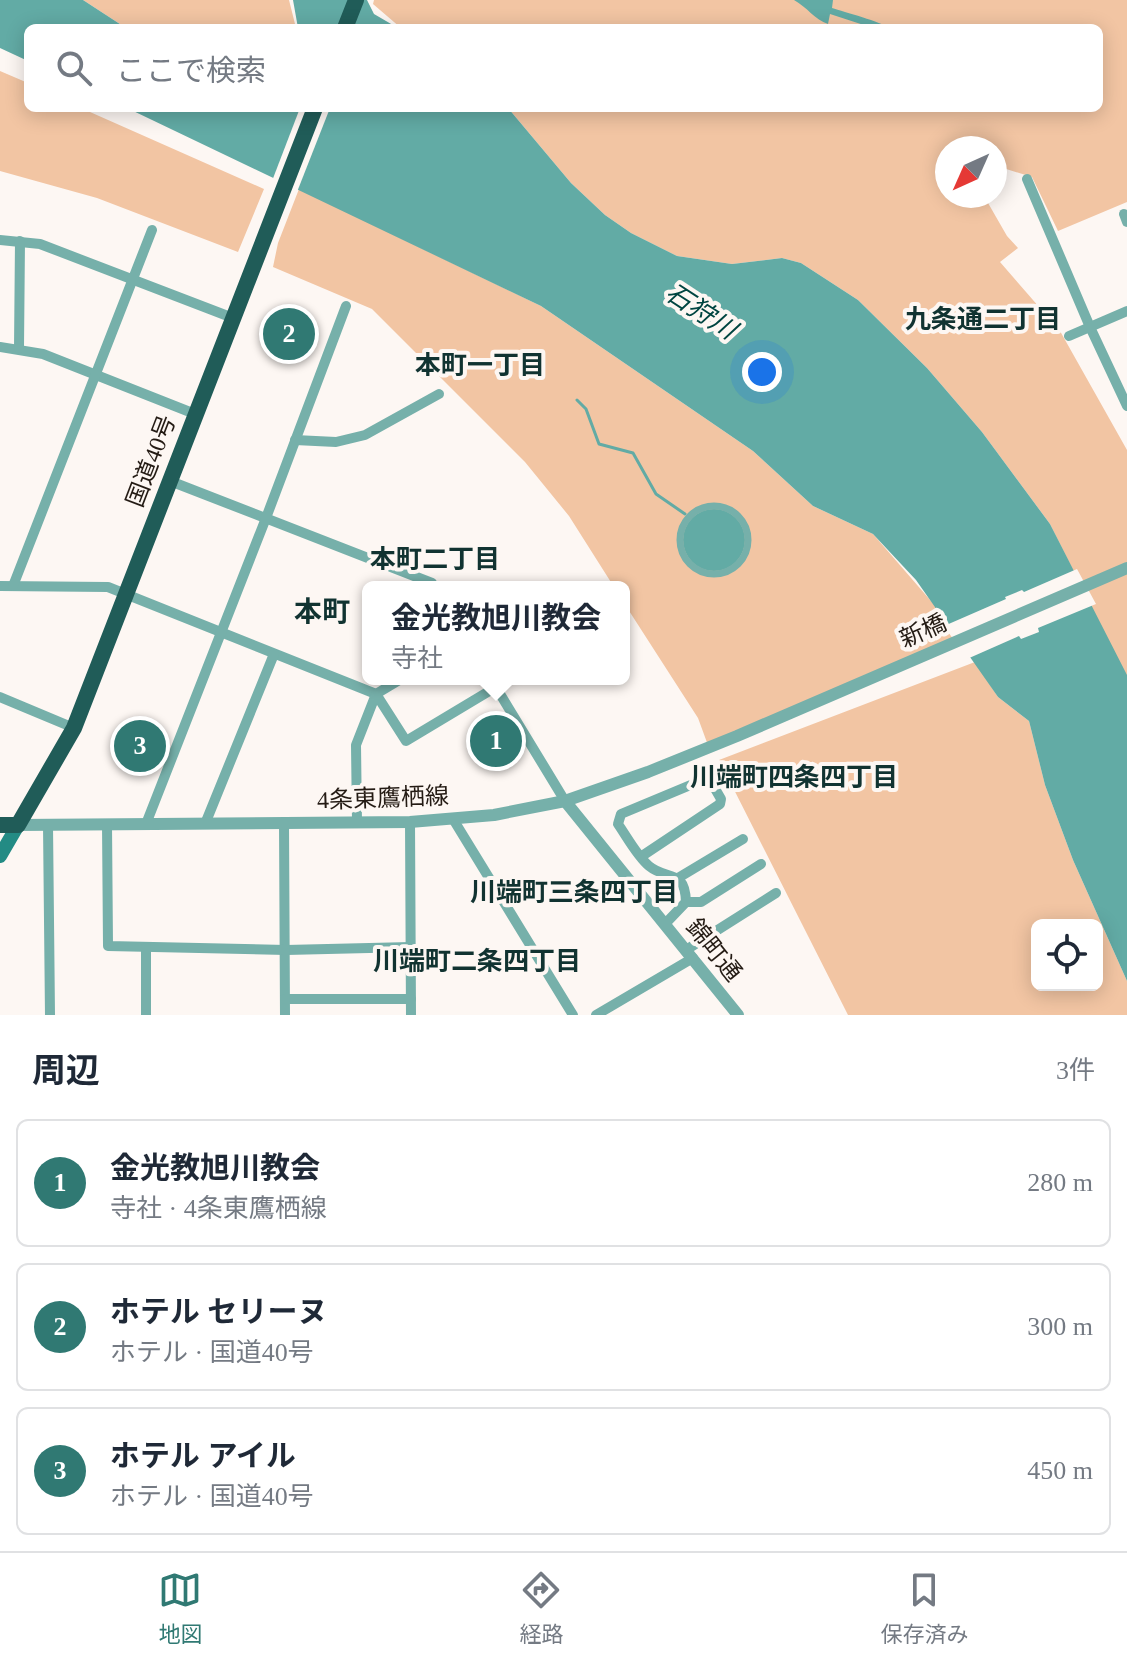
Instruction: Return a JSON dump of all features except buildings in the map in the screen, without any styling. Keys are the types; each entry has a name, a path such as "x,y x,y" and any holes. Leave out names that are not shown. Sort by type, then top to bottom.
{"highway":[{"path":"347,24 356,0"},
{"name":"国道40号","path":"18,825 74,728 313,112"},
{"path":"0,825 18,825"}],"main road":[{"path":"0,856 18,825"}],"street":[{"path":"1027,179 1127,406"},
{"path":"13,586 152,230"},
{"path":"0,240 40,244 233,318"},
{"path":"19,348 20,241"},
{"path":"146,824 346,306"},
{"path":"1069,336 1127,311"},
{"path":"0,347 43,354 195,414"},
{"path":"295,440 336,442 365,435 439,394"},
{"path":"170,481 427,581"},
{"path":"716,505 741,517 749,540 742,562 734,569 716,574 701,572 692,566 683,555 680,537 686,520 695,511 716,505"},
{"name":"新橋","path":"737,736 1127,568"},
{"path":"0,586 108,587 376,694 406,741 491,685"},
{"path":"205,824 274,654"},
{"path":"357,822 356,745 376,694 391,685"},
{"path":"495,685 565,801"},
{"path":"0,697 74,728"},
{"name":"4条東鷹栖線","path":"18,825 410,822 494,815 565,801 737,736"},
{"path":"642,856 720,804 721,799 710,780 705,779 621,814 618,824 649,867 678,878 686,902"},
{"name":"錦町通","path":"565,801 738,1015"},
{"path":"453,819 573,1015"},
{"path":"410,822 411,1015"},
{"path":"284,823 285,1015"},
{"path":"107,824 108,946 286,950 411,947"},
{"path":"48,825 50,1015"},
{"path":"678,878 743,839"},
{"path":"665,924 686,902 701,902 761,864"},
{"path":"596,1015 776,893"},
{"path":"146,948 146,1015"},
{"path":"285,999 411,999"}],"shaded area":[{"path":"83,0 289,0 295,24 120,24"},
{"path":"374,0 1127,0 1127,202 1058,231 1032,177 1007,169 1007,136 935,136 935,208 991,208 1018,248 1000,262 1060,331 1127,450 1127,679 1050,524 982,432 927,368 858,300 801,263 782,258 732,264 677,256 631,233 605,215 571,183 511,112 1103,112 1103,24 396,24 373,4"},
{"path":"0,71 24,81 24,112 90,112 264,189 238,252 97,198 0,171"},
{"path":"299,189 541,306 753,451 813,506 873,534 963,638 709,748 698,718 630,612 630,581 610,581 569,516 525,462 372,309 273,267 278,243"},
{"path":"975,662 998,697 1029,721 1045,785 1099,919 1031,919 1031,991 1103,991 1103,927 1127,981 1127,1015 848,1015 719,760"}],"water":[{"path":"0,0 83,0 120,24 24,24 24,59 0,48"},
{"path":"293,0 367,0 374,14 391,24 297,24"},
{"path":"794,0 833,0 832,8 880,24 861,24 830,14 828,24"},
{"name":"石狩川","path":"135,112 511,112 571,183 605,215 631,233 677,256 732,264 782,258 801,263 858,300 927,368 982,432 1050,524 1127,675 1127,981 1103,927 1103,919 1099,919 1073,860 1045,785 1029,721 998,697 916,580 873,534 813,506 753,451 541,306"},
{"path":"714,509 736,518 745,540 736,562 714,571 692,562 683,540 692,518"}],"pier":[{"path":"298,112 328,112 297,192 272,181"},
{"path":"1077,569 1096,604 1038,628 1039,632 1021,639 1019,636 967,659 944,626 1005,597"}],"waterway":[{"path":"577,400 586,409 599,444 633,453 656,494 685,514"}],"place":[{"name":"ホテル セリーヌ","path":"289,334"},
{"name":"金光教旭川教会","path":"496,741"},
{"name":"ホテル アイル","path":"140,746"}],"district":[{"name":"九条通二丁目","path":"983,319"},
{"name":"本町一丁目","path":"480,365"},
{"name":"本町二丁目","path":"435,559"},
{"name":"本町","path":"322,611"},
{"name":"川端町四条四丁目","path":"794,777"},
{"name":"川端町三条四丁目","path":"574,892"},
{"name":"川端町二条四丁目","path":"477,961"}]}
